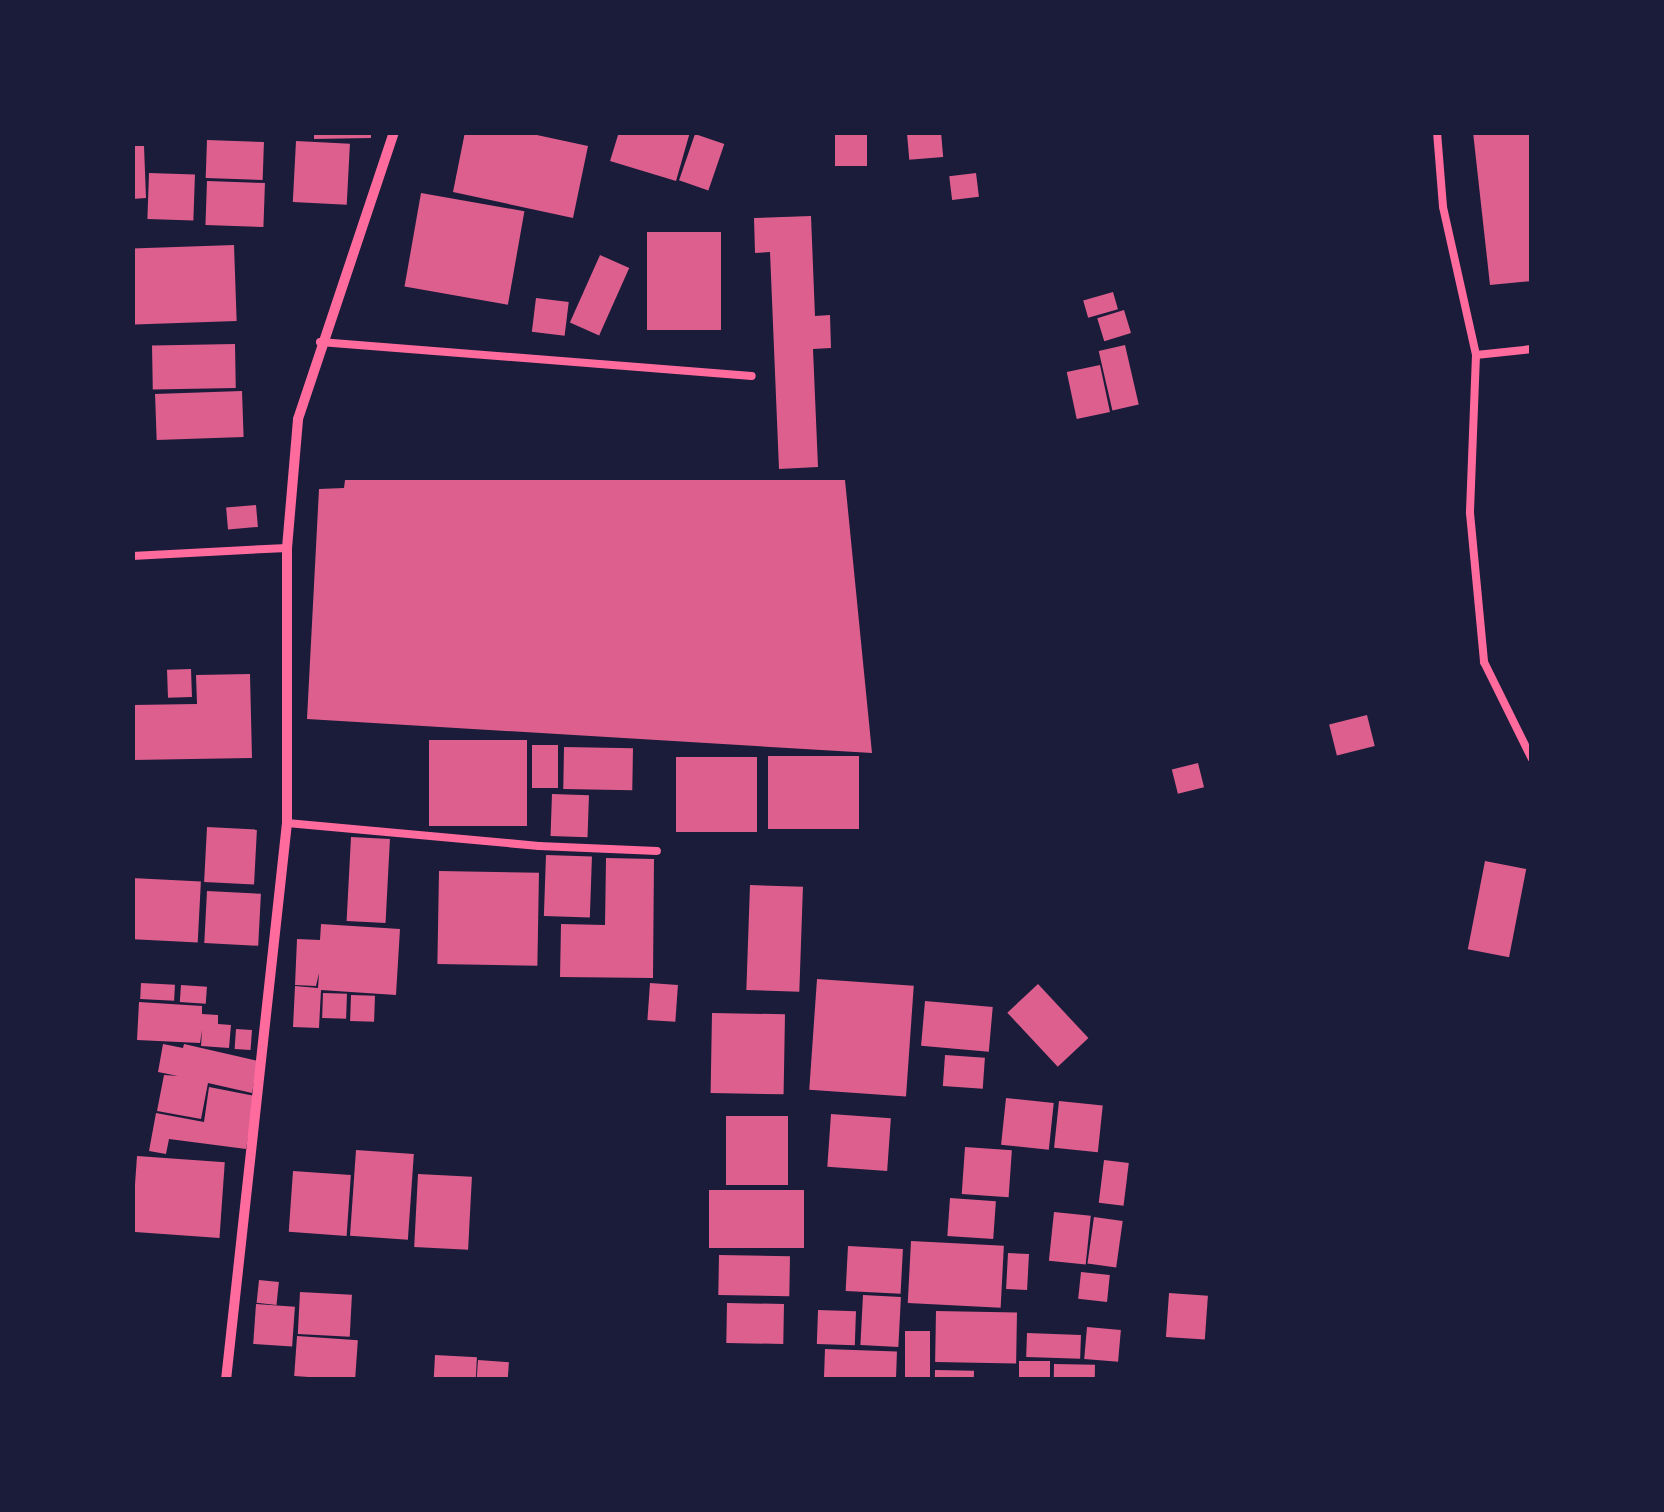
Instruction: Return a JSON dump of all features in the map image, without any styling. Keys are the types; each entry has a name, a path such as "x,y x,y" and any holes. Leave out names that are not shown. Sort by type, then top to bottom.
{"street":[{"path":"226,1380 287,822 287,548 298,420 320,342 394,132"}],"lane":[{"path":"1437,132 1442,206 1476,356 1470,513 1484,662 1532,759"},
{"path":"320,342 752,376"},
{"path":"1476,356 1532,349"},
{"path":"132,556 287,548"},
{"path":"287,822 657,852"}],"building":[{"path":"314,132 371,132 371,138 314,139"},
{"path":"465,132 523,132 588,146 573,218 453,192"},
{"path":"619,132 690,132 676,181 610,161"},
{"path":"835,132 867,132 867,166 835,166"},
{"path":"941,132 943,157 909,160 907,135"},
{"path":"1473,132 1532,132 1532,281 1490,285"},
{"path":"695,134 724,144 708,190 679,180"},
{"path":"207,140 264,142 263,180 206,178"},
{"path":"296,141 350,144 347,205 293,202"},
{"path":"132,146 144,146 146,198 132,199"},
{"path":"149,173 195,175 193,221 147,219"},
{"path":"976,173 979,197 952,200 949,176"},
{"path":"207,181 265,183 263,227 205,225"},
{"path":"421,193 524,211 508,305 405,287"},
{"path":"811,216 815,316 830,315 831,348 813,349 818,467 779,469 770,252 755,253 754,218"},
{"path":"647,232 721,232 721,330 647,330"},
{"path":"234,245 237,321 135,325 132,249"},
{"path":"600,255 629,268 599,336 570,323"},
{"path":"1113,292 1118,309 1088,318 1083,301"},
{"path":"536,298 569,302 565,336 532,332"},
{"path":"1124,310 1131,333 1104,341 1097,318"},
{"path":"235,344 236,388 153,389 152,345"},
{"path":"1125,345 1139,404 1112,411 1099,351"},
{"path":"1100,365 1110,412 1077,419 1067,372"},
{"path":"242,391 244,437 157,440 155,394"},
{"path":"345,480 845,480 872,753 307,719 319,489 344,488"},
{"path":"256,505 258,527 228,530 226,508"},
{"path":"191,669 192,697 168,698 167,670"},
{"path":"250,674 252,758 132,760 132,705 197,704 196,675"},
{"path":"1367,715 1375,746 1337,755 1329,724"},
{"path":"429,740 527,740 527,826 429,826"},
{"path":"532,745 558,745 558,788 532,788"},
{"path":"564,747 633,748 632,790 563,789"},
{"path":"768,756 859,756 859,829 768,829"},
{"path":"676,757 757,757 757,832 676,832"},
{"path":"1198,763 1204,787 1178,794 1172,770"},
{"path":"552,794 589,795 588,837 551,836"},
{"path":"207,827 257,830 254,885 204,882"},
{"path":"351,837 390,839 386,923 347,921"},
{"path":"546,855 592,857 590,918 544,916"},
{"path":"606,858 654,859 653,978 560,977 561,924 605,925"},
{"path":"1485,861 1526,869 1509,957 1468,949"},
{"path":"439,871 539,873 537,966 437,964"},
{"path":"132,878 201,882 198,943 132,939"},
{"path":"750,885 803,887 799,992 746,990"},
{"path":"207,891 261,894 258,946 204,943"},
{"path":"321,924 400,929 396,995 321,990 319,1028 293,1027 295,986 318,988 319,973 316,986 295,985 297,939 320,940"},
{"path":"817,979 914,986 906,1096 809,1090"},
{"path":"141,983 175,985 174,1001 140,999"},
{"path":"650,983 678,985 675,1022 647,1020"},
{"path":"1038,984 1088,1038 1058,1067 1007,1013"},
{"path":"181,985 207,987 206,1004 180,1002"},
{"path":"323,993 347,994 346,1019 322,1018"},
{"path":"351,995 375,996 374,1022 350,1021"},
{"path":"925,1001 993,1007 989,1052 921,1046"},
{"path":"139,1002 202,1006 202,1014 218,1015 218,1024 231,1025 229,1048 201,1046 202,1030 200,1043 137,1040"},
{"path":"712,1013 785,1014 784,1094 711,1093"},
{"path":"236,1029 252,1030 251,1050 235,1049"},
{"path":"163,1044 183,1048 184,1044 258,1061 252,1093 208,1083 201,1119 157,1111 164,1075 178,1076 158,1072"},
{"path":"945,1055 985,1058 983,1089 943,1086"},
{"path":"209,1087 255,1096 246,1149 169,1139 166,1154 149,1151 156,1113 204,1122"},
{"path":"1006,1098 1054,1103 1049,1150 1001,1145"},
{"path":"1059,1101 1103,1106 1098,1152 1054,1148"},
{"path":"831,1114 891,1118 887,1171 827,1167"},
{"path":"726,1116 788,1116 788,1185 726,1185"},
{"path":"965,1147 1012,1150 1009,1197 962,1194"},
{"path":"356,1150 414,1154 408,1240 350,1236"},
{"path":"137,1156 225,1162 219,1238 132,1232"},
{"path":"1104,1160 1129,1163 1124,1206 1099,1203"},
{"path":"293,1171 351,1175 347,1236 289,1232"},
{"path":"418,1174 472,1177 468,1250 414,1247"},
{"path":"709,1190 804,1190 804,1248 709,1248"},
{"path":"950,1198 996,1201 993,1239 947,1236"},
{"path":"1054,1212 1091,1216 1086,1265 1049,1261"},
{"path":"1094,1217 1123,1221 1116,1268 1087,1264"},
{"path":"911,1241 1004,1246 1001,1308 908,1303"},
{"path":"848,1246 903,1249 901,1294 846,1291"},
{"path":"1008,1253 1029,1254 1027,1290 1006,1289"},
{"path":"719,1255 790,1256 789,1296 718,1295"},
{"path":"1081,1272 1110,1275 1107,1302 1078,1299"},
{"path":"259,1280 279,1282 276,1305 257,1303"},
{"path":"300,1292 352,1295 350,1337 298,1334"},
{"path":"1169,1293 1208,1296 1205,1340 1166,1337"},
{"path":"863,1295 901,1297 898,1347 860,1345"},
{"path":"727,1303 784,1304 783,1344 726,1343"},
{"path":"256,1304 295,1307 292,1347 253,1344"},
{"path":"818,1310 856,1311 855,1345 817,1344"},
{"path":"936,1311 1017,1312 1016,1363 935,1362"},
{"path":"1087,1327 1121,1330 1118,1362 1084,1359"},
{"path":"905,1331 930,1331 930,1380 905,1380"},
{"path":"1027,1333 1081,1335 1080,1359 1026,1357"},
{"path":"297,1336 358,1340 355,1380 294,1376"},
{"path":"825,1349 897,1352 896,1380 824,1380"},
{"path":"435,1355 477,1357 476,1380 434,1380"},
{"path":"478,1360 509,1362 508,1380 477,1380"},
{"path":"1019,1361 1050,1361 1050,1380 1019,1380"},
{"path":"1054,1364 1095,1365 1095,1380 1054,1380"},
{"path":"935,1370 974,1371 974,1380 935,1380"}]}
